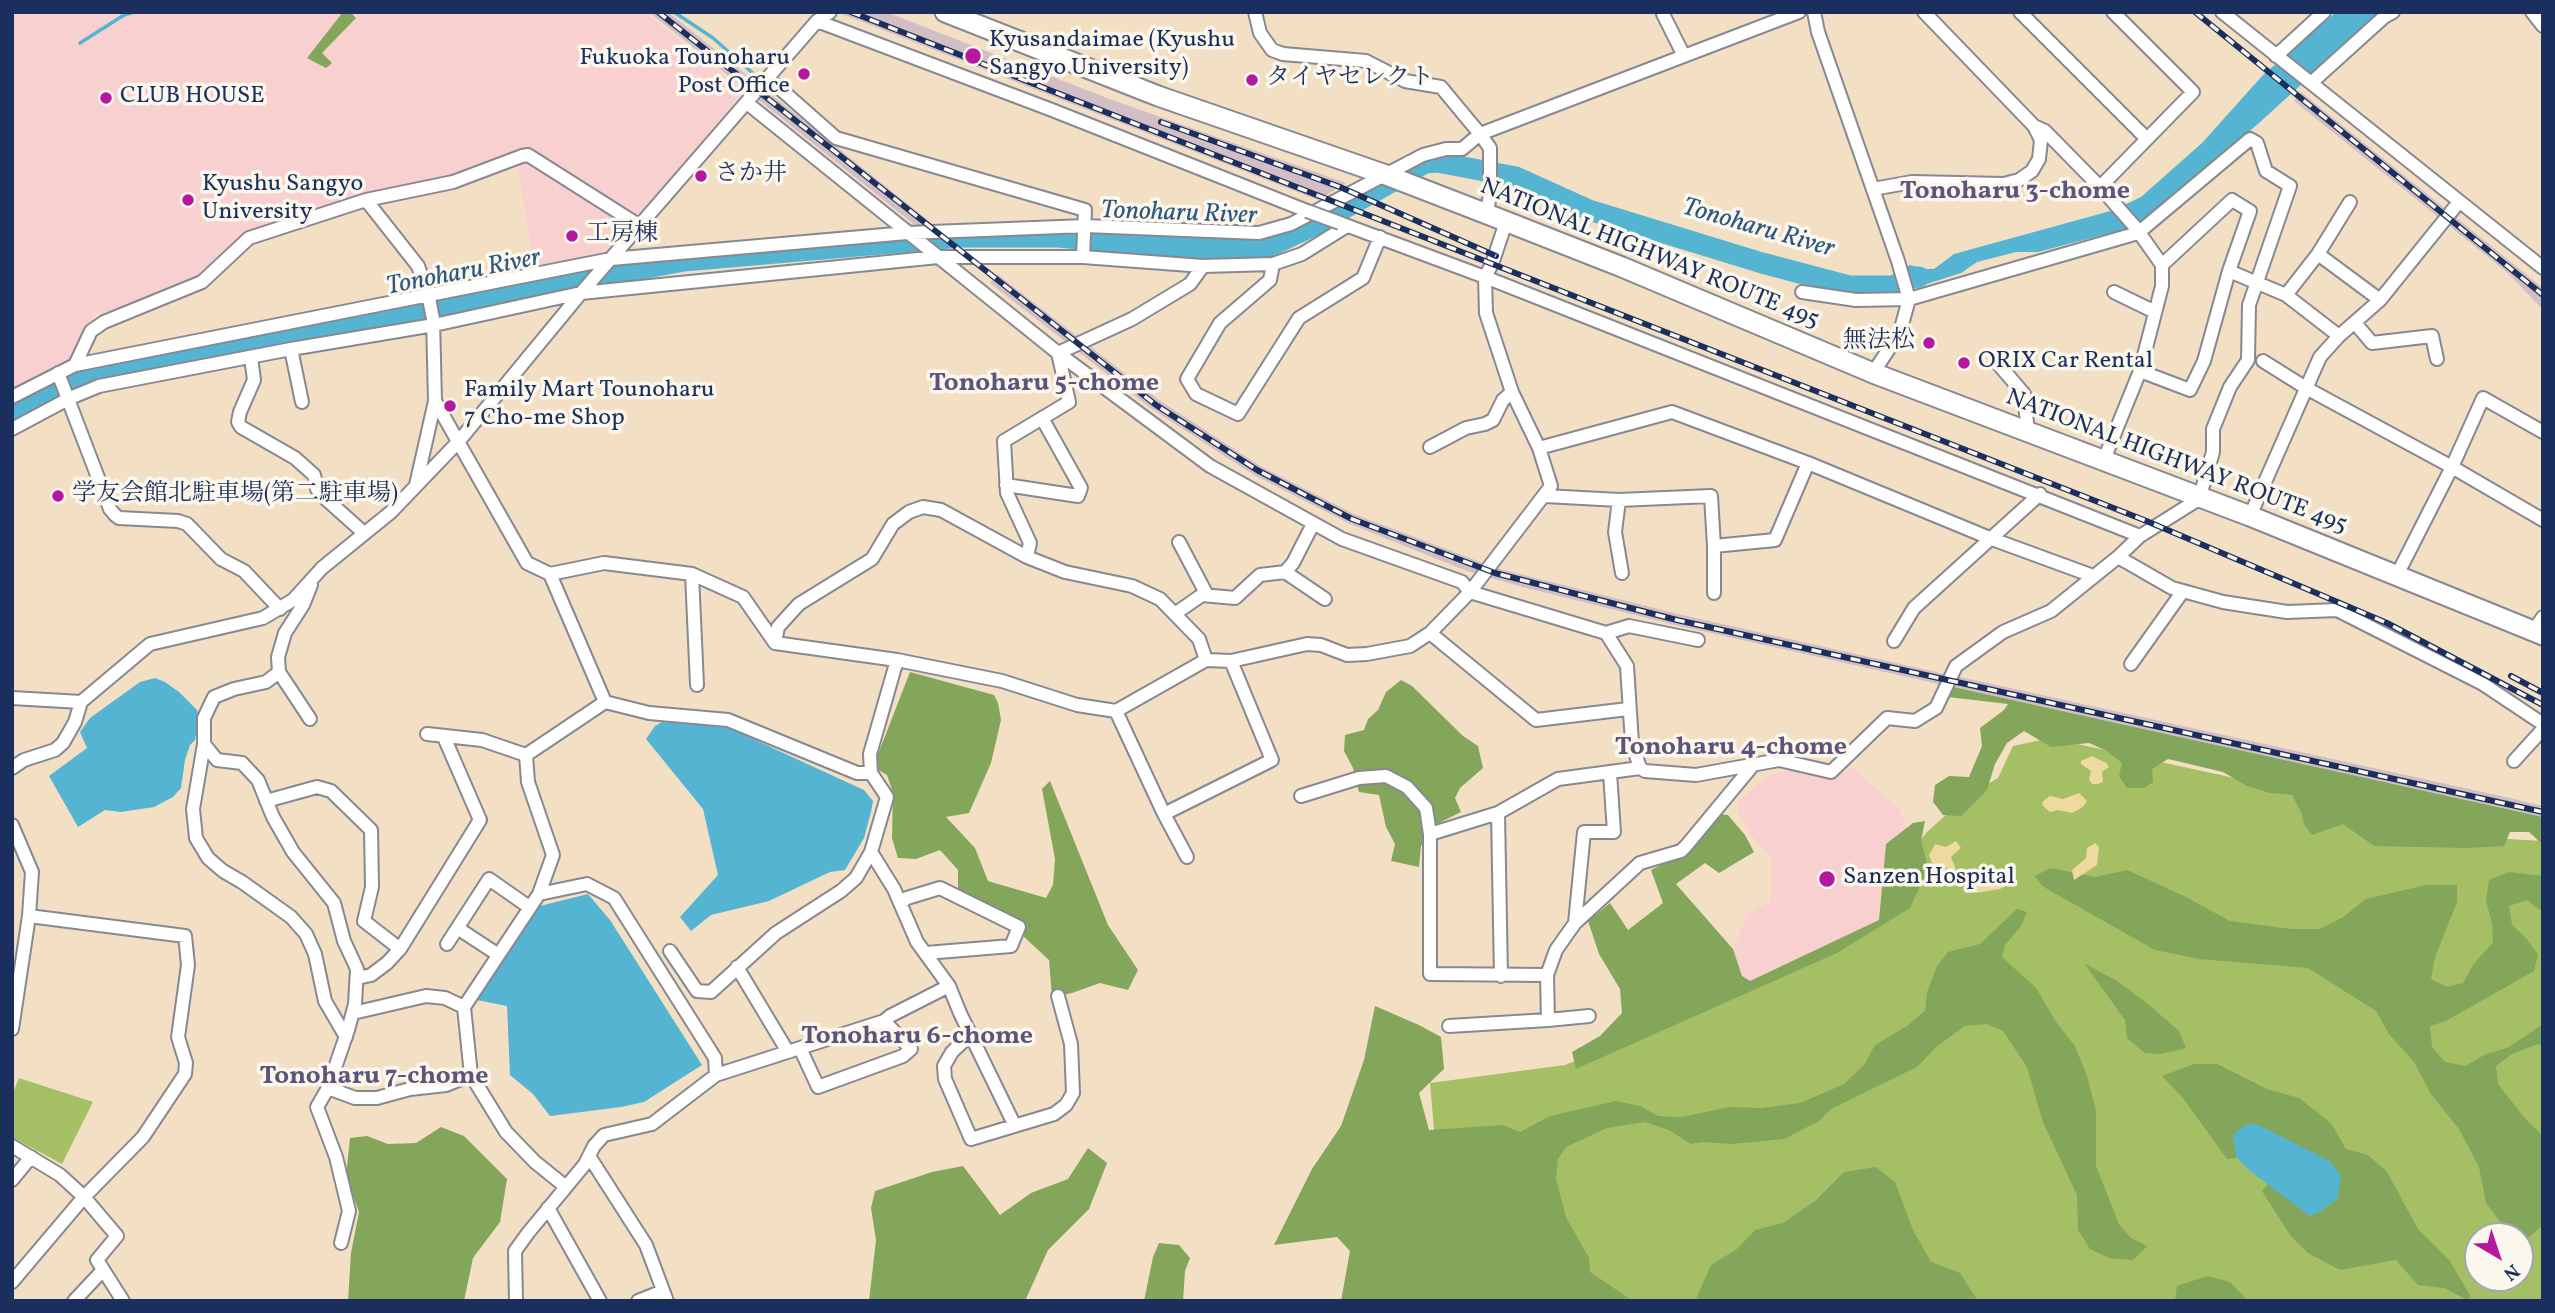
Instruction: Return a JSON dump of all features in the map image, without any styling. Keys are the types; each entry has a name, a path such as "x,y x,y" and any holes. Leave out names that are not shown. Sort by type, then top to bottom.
{"highway":[{"path":"945,12 1158,96 1385,175"},
{"name":"NATIONAL HIGHWAY ROUTE 495","path":"1385,175 1622,267 1872,373 2199,499 2250,516 2397,575 2540,627"}],"street":[{"path":"12,768 24,760 55,750 63,743 75,722 81,702 150,644 263,618 280,609 416,488 817,21 830,12"},
{"path":"1255,12 1260,33 1272,50 1283,54 1366,61 1405,81 1441,87 1490,148 1490,193 1486,214"},
{"path":"1814,12 1818,32 1909,299 1900,332 1872,373"},
{"path":"1873,190 1912,182 2004,184 2020,180 2032,171 2039,159 2041,140 2034,126 1924,12"},
{"path":"2020,12 2146,138"},
{"path":"2100,187 2193,92 2113,12"},
{"path":"2222,12 2543,268"},
{"path":"2276,56 2324,12"},
{"path":"2307,80 2393,12"},
{"path":"2532,12 2543,26"},
{"path":"12,397 75,365 608,262 910,234 1085,230 1259,233 1291,224 1423,155 1446,149 1462,149 1480,134 1795,13"},
{"path":"1663,14 1684,56"},
{"path":"817,21 1485,277 2040,494 2140,536"},
{"path":"768,78 836,138 1085,210 1084,254"},
{"path":"747,103 1058,353 1210,466 1342,539 1462,582 1470,592 1606,633 1629,626 1698,640"},
{"path":"2034,126 2045,131 2117,205 2162,265 2161,286 2140,372 2103,462"},
{"path":"1430,834 1498,813 1558,779 1640,768 1645,771 1696,775 1779,760 1830,772 1887,718 1915,721 1936,708 1956,666 2003,632 2051,611 2140,536 2199,499 2213,452 2213,429 2230,387 2248,360 2249,305 2290,186 2266,171 2257,143 2250,139 2137,231 1909,299 1856,300 1802,292"},
{"path":"75,365 91,331 104,322 202,282 249,238 366,200 453,182 528,155 640,226"},
{"path":"366,200 418,266 434,322 435,401 416,488"},
{"path":"2140,372 2190,390 2204,361 2249,211 2232,200 2162,265"},
{"path":"2286,295 2318,254 2350,202"},
{"path":"2250,516 2320,357 2339,336 2380,300 2459,202"},
{"path":"435,401 527,564 550,574 604,563 692,574 743,597 775,643 897,660 1002,681 1077,705 1116,711 1206,660 1231,661 1307,644 1321,645 1347,655 1410,646 1430,633 1470,592 1551,486 1539,448 1512,392 1486,313 1485,277 1506,222"},
{"path":"12,429 99,386 434,322 584,290 934,255 1084,254 1203,266 1273,264 1302,254 1344,225"},
{"path":"1273,264 1270,280 1220,323 1187,379 1196,394 1238,414 1299,318 1363,278 1380,237"},
{"path":"2318,254 2380,300"},
{"path":"1058,353 1132,319 1190,284 1203,266"},
{"path":"2229,271 2286,295 2339,336"},
{"path":"2114,292 2155,312"},
{"path":"2355,323 2372,343 2432,336 2437,359"},
{"path":"291,349 302,401"},
{"path":"1027,557 1030,543 1007,493 1004,440 1069,402 1058,353"},
{"path":"251,357 254,380 238,422 241,427 295,458 314,475 317,489 327,500 364,533"},
{"path":"2263,360 2306,388 2543,520"},
{"path":"2000,366 2024,394 2028,432"},
{"path":"58,373 70,398 110,509 115,515 119,518 187,524 221,559 244,571 280,609"},
{"path":"1430,447 1466,428 1493,420 1503,400 1512,392"},
{"path":"2397,575 2452,467 2483,397 2543,432"},
{"path":"1539,448 1672,412 2093,576"},
{"path":"1006,485 1078,496 1081,488 1042,418"},
{"path":"1714,546 1775,540 1808,463"},
{"path":"1894,641 1913,608 2040,494"},
{"path":"1545,496 1619,500 1711,496 1714,593"},
{"path":"1619,500 1615,532 1622,573"},
{"path":"775,643 778,627 799,604 872,559 893,524 909,512 923,507 941,510 1027,557 1065,572 1132,586 1160,599 1199,639 1206,660"},
{"path":"1285,572 1293,563 1313,524"},
{"path":"1179,541 1207,595"},
{"path":"2118,557 2172,588 2223,602 2287,612 2337,610 2483,684 2543,727 2514,761"},
{"path":"1176,613 1202,595 1235,598 1260,575 1285,572 1325,599"},
{"path":"550,574 605,702"},
{"path":"692,574 697,685"},
{"path":"310,719 279,672 278,657 285,633 303,604 313,578"},
{"path":"2131,664 2183,591"},
{"path":"1430,633 1536,720 1628,709"},
{"path":"1606,633 1627,666 1632,743 1640,768"},
{"path":"670,951 697,991 710,992 776,933 841,891 856,878 871,852 887,797 871,773 870,754 897,660"},
{"path":"1164,814 1272,760 1231,661"},
{"path":"279,672 266,682 234,689 214,697 204,718 204,744 193,808 197,838 208,858 282,911 306,934 316,954 325,1001 346,1037"},
{"path":"12,698 81,702"},
{"path":"526,755 605,702 649,713 728,720 857,773 871,773"},
{"path":"1116,711 1187,857"},
{"path":"427,734 482,740 526,755"},
{"path":"357,978 371,975 400,949 480,820 444,737"},
{"path":"204,744 217,760 242,763 258,780 293,852 334,903 344,940 357,970 353,1013 346,1037 328,1088 317,1107 336,1157 349,1211 341,1243"},
{"path":"526,755 528,782 553,855 539,894 464,1007 471,1075 506,1132 535,1162 566,1187"},
{"path":"1548,1020 1547,975 1556,950 1575,923 1640,863 1681,851 1754,764"},
{"path":"1575,923 1584,832 1614,832 1610,773"},
{"path":"1301,796 1359,778 1386,776 1407,787 1426,808 1430,834 1430,974 1547,975"},
{"path":"266,801 317,787 331,791 371,830 372,887 364,921 400,949"},
{"path":"1498,813 1501,976"},
{"path":"12,825 32,872 29,916 12,1029"},
{"path":"871,852 900,903 917,942 950,986 1014,1124"},
{"path":"447,944 489,879 529,907"},
{"path":"539,894 587,884 614,898 715,1058 716,1075"},
{"path":"900,903 907,898 940,888 1019,927 1011,946 926,953"},
{"path":"12,1282 84,1197 143,1137 185,1074 187,1063 178,1037 188,965 185,936 29,916"},
{"path":"461,931 497,954"},
{"path":"737,967 818,1087 903,1056 911,1049 884,1021"},
{"path":"516,1301 515,1251 604,1135 652,1124 716,1075 884,1021 950,986"},
{"path":"353,1013 426,996 445,998 464,1007"},
{"path":"971,1034 952,1052 944,1066 945,1079 971,1139 1054,1114 1066,1105 1073,1093 1071,1044 1058,996"},
{"path":"1449,1027 1589,1016"},
{"path":"328,1088 355,1098 377,1098 410,1089 446,1085 471,1075"},
{"path":"12,1146 60,1175 84,1197 117,1236 97,1260 123,1301"},
{"path":"589,1156 646,1245 665,1296 638,1301"},
{"path":"12,1180 31,1157"},
{"path":"548,1209 600,1301"},
{"path":"75,1301 103,1270"}],"shaded area":[{"name":"Kyushu Sangyo University","path":"12,12 644,12 744,91 609,252 535,268 515,153 449,176 249,231 189,283 120,309 93,315 70,362 12,393"},
{"path":"649,12 668,12 934,225 926,234"},
{"path":"837,12 886,12 1107,98 1346,183 1318,200"},
{"path":"2301,92 2543,288 2543,310 2509,274 2294,101"},
{"path":"997,274 1159,400 1260,466 1354,514 1496,568 1678,614 1945,674 1943,685 1675,625 1523,587 1467,571 1350,524 1254,475 1152,409 990,283"},
{"path":"1956,676 2510,798 2543,806 2543,817 1953,687"},
{"name":"Sanzen Hospital","path":"1851,767 1899,808 1907,828 1886,844 1879,920 1750,981 1742,977 1733,949 1748,913 1771,902 1771,856 1751,835 1737,804 1764,778 1788,770 1832,780"}],"green space":[{"path":"343,12 350,12 356,18 322,53 332,63 326,68 307,58"},
{"path":"910,672 994,695 1001,720 991,763 969,813 946,817 975,848 988,881 1046,898 1053,885 1055,859 1042,789 1050,781 1108,925 1138,970 1128,990 1100,983 1052,997 1049,960 995,910 972,909 958,889 958,870 940,850 916,859 898,858 892,838 893,793 887,775 873,767"},
{"path":"1401,680 1412,686 1463,736 1478,746 1483,768 1460,788 1455,798 1461,812 1435,825 1421,846 1419,867 1391,861 1395,844 1386,827 1379,795 1359,792 1353,768 1344,751 1345,735 1364,730 1386,692"},
{"path":"1953,687 2543,817 2543,845 2529,832 2510,832 2504,846 2468,848 2374,846 2343,824 2312,835 2304,824 2292,795 2270,793 2247,786 2223,772 2168,759 2152,769 2153,782 2144,788 2127,788 2119,776 2122,763 2107,751 2089,743 2051,747 2024,731 2007,743 1995,764 1987,790 1961,816 1943,815 1933,802 1935,785 1949,776 1969,777 1982,746 1980,728 2008,704 1948,697"},
{"path":"2050,738 2308,794 2389,832 2543,841 2543,1301 1564,1301 1434,1130 1430,1083 1565,1065 1649,1030 1882,923 1918,843 1966,797 1998,778 2013,746"},
{"path":"1718,814 1728,815 1745,835 1754,852 1719,873 1705,863 1676,884 1733,949 1742,976 1750,981 1879,920 1886,844 1913,823 1925,821 1921,841 1927,863 1925,876 1910,908 1837,953 1576,1069 1572,1052 1600,1036 1622,1013 1620,989 1599,954 1588,921 1610,903 1628,930 1663,903 1651,870 1691,850"},
{"path":"2050,868 2095,877 2127,870 2230,921 2291,929 2320,929 2343,917 2366,899 2426,885 2457,885 2457,902 2435,957 2431,979 2447,987 2463,983 2473,965 2493,942 2492,923 2486,901 2489,880 2509,872 2543,876 2543,912 2527,900 2509,906 2512,925 2538,954 2534,971 2446,1021 2430,1026 2432,1047 2445,1062 2465,1066 2484,1055 2509,1047 2543,1024 2543,1046 2538,1044 2512,1054 2496,1066 2498,1084 2543,1136 2543,1225 2534,1233 2534,1222 2500,1222 2486,1203 2479,1167 2459,1129 2431,1094 2414,1062 2389,1034 2376,1011 2308,968 2199,959 2155,950 2042,886 2035,876"},
{"path":"2017,909 2027,912 2021,926 2005,945 2002,957 2036,988 2056,1022 2075,1046 2087,1076 2096,1111 2096,1166 2119,1224 2131,1238 2147,1246 2133,1260 2109,1258 2090,1249 2078,1230 2077,1195 2043,1122 2027,1067 2003,1031 1987,1024 1965,1026 1936,1047 1917,1067 1831,1109 1819,1121 1784,1139 1731,1144 1691,1144 1669,1130 1645,1122 1607,1128 1566,1147 1558,1159 1556,1179 1566,1217 1589,1258 1590,1272 1633,1301 1341,1301 1350,1251 1337,1237 1274,1245 1312,1169 1341,1126 1364,1060 1375,1006 1441,1037 1444,1069 1419,1093 1429,1130 1503,1125 1520,1132 1550,1116 1616,1101 1640,1106 1658,1116 1681,1117 1730,1107 1762,1108 1800,1103 1844,1084 1864,1065 1875,1045 1907,1026 1925,1011 1927,992 1937,966 1948,952 1980,944"},
{"path":"2084,963 2117,981 2148,1004 2179,1031 2186,1048 2162,1054 2145,1053 2127,1038 2125,1020"},
{"path":"2194,1064 2217,1064 2267,1089 2299,1098 2331,1123 2346,1149 2368,1155 2387,1172 2418,1229 2450,1261 2464,1285 2464,1292 2468,1292 2471,1297 2467,1300 2444,1288 2418,1285 2396,1260 2340,1270 2308,1253 2290,1235 2262,1191 2272,1179 2310,1215 2321,1211 2338,1198 2233,1135 2237,1158 2227,1159 2183,1098 2162,1076"},
{"path":"19,1078 93,1102 62,1164 12,1137 12,1095"},
{"path":"441,1127 464,1136 507,1179 500,1222 473,1258 464,1301 348,1301 351,1253 359,1212 346,1176 350,1138 367,1136 388,1144 416,1143"},
{"path":"1088,1148 1107,1163 1089,1209 1048,1250 1025,1301 869,1301 876,1240 871,1208 875,1191 932,1172 963,1166 1000,1215 1031,1193 1068,1179"},
{"path":"1876,1167 1895,1182 1913,1230 1931,1262 1960,1273 1978,1301 1695,1301 1711,1265 1737,1249 1755,1230 1783,1223 1815,1201 1844,1172"},
{"path":"1159,1243 1179,1245 1190,1258 1185,1271 1183,1301 1144,1301 1153,1257"},
{"path":"2207,1276 2230,1282 2248,1301 2175,1301 2177,1286"}],"sand":[{"path":"2092,756 2109,767 2102,772 2103,782 2098,784 2092,784 2089,779 2091,771 2081,764 2081,761"},
{"path":"2079,793 2087,801 2083,807 2072,813 2058,810 2050,812 2043,806 2042,802 2050,796 2063,799"},
{"path":"1956,841 1961,848 1951,857 1956,869 1932,863 1929,855 1935,844 1946,847"},
{"path":"2095,843 2099,847 2097,865 2074,880 2072,870 2086,858 2087,848"},
{"path":"1987,874 2007,877 2008,885 1976,893 1972,888 1973,883"}],"water":[{"path":"2336,12 2381,12 2259,123 2140,225 2038,252 2016,252 1977,262 1961,273 1901,294 1893,286 1895,272 1910,265 1934,269 1954,254 2114,210 2141,197 2202,143 2263,75"},
{"path":"155,678 179,692 197,710 199,718 195,740 190,745 185,760 181,788 173,797 154,807 121,812 105,810 78,827 49,776 87,748 80,732 90,718 140,682"},
{"path":"662,722 727,727 864,790 873,801 871,812 864,838 845,870 830,872 769,901 711,915 691,931 680,917 718,875 703,809 646,739 655,726"},
{"path":"588,894 610,920 702,1065 644,1102 550,1116 533,1094 510,1075 507,1006 477,1000 540,906"},
{"path":"2257,1124 2331,1162 2341,1176 2338,1198 2310,1216 2250,1171 2237,1158 2233,1135 2245,1125"}],"waterway":[{"path":"80,43 124,15 134,12"},
{"path":"674,12 713,38 756,76"},
{"name":"Tonoharu River","path":"12,411 81,374 684,261 961,237 1058,237 1166,247 1260,251 1315,225 1425,163 1437,162 1516,177 1589,210 1762,263 1849,286 1893,286 1919,277"}],"railway":[{"path":"658,12 1156,405 1257,470 1352,519 1495,573 1677,620 2543,812"},
{"path":"851,12 2144,520 2387,623 2543,705"},
{"path":"2195,12 2543,295"},
{"path":"1161,122 1340,187 1496,256"},
{"path":"2511,676 2543,693"}],"place":[{"name":"Kyusandaimae (Kyushu Sangyo University)","path":"973,56"},
{"name":"Fukuoka Tounoharu Post Office","path":"804,74"},
{"name":"タイヤセレクト","path":"1252,80"},
{"name":"CLUB HOUSE","path":"106,98"},
{"name":"さか井","path":"701,176"},
{"name":"Kyushu Sangyo University","path":"188,200"},
{"name":"工房棟","path":"572,236"},
{"name":"無法松","path":"1929,343"},
{"name":"ORIX Car Rental","path":"1964,363"},
{"name":"Family Mart Tounoharu 7 Cho-me Shop","path":"450,406"},
{"name":"学友会館北駐車場(第二駐車場)","path":"58,496"},
{"name":"Sanzen Hospital","path":"1827,879"}],"district":[{"name":"Tonoharu 3-chome","path":"2015,193"},
{"name":"Tonoharu 5-chome","path":"1044,385"},
{"name":"Tonoharu 4-chome","path":"1731,749"},
{"name":"Tonoharu 6-chome","path":"917,1038"},
{"name":"Tonoharu 7-chome","path":"374,1078"}]}
